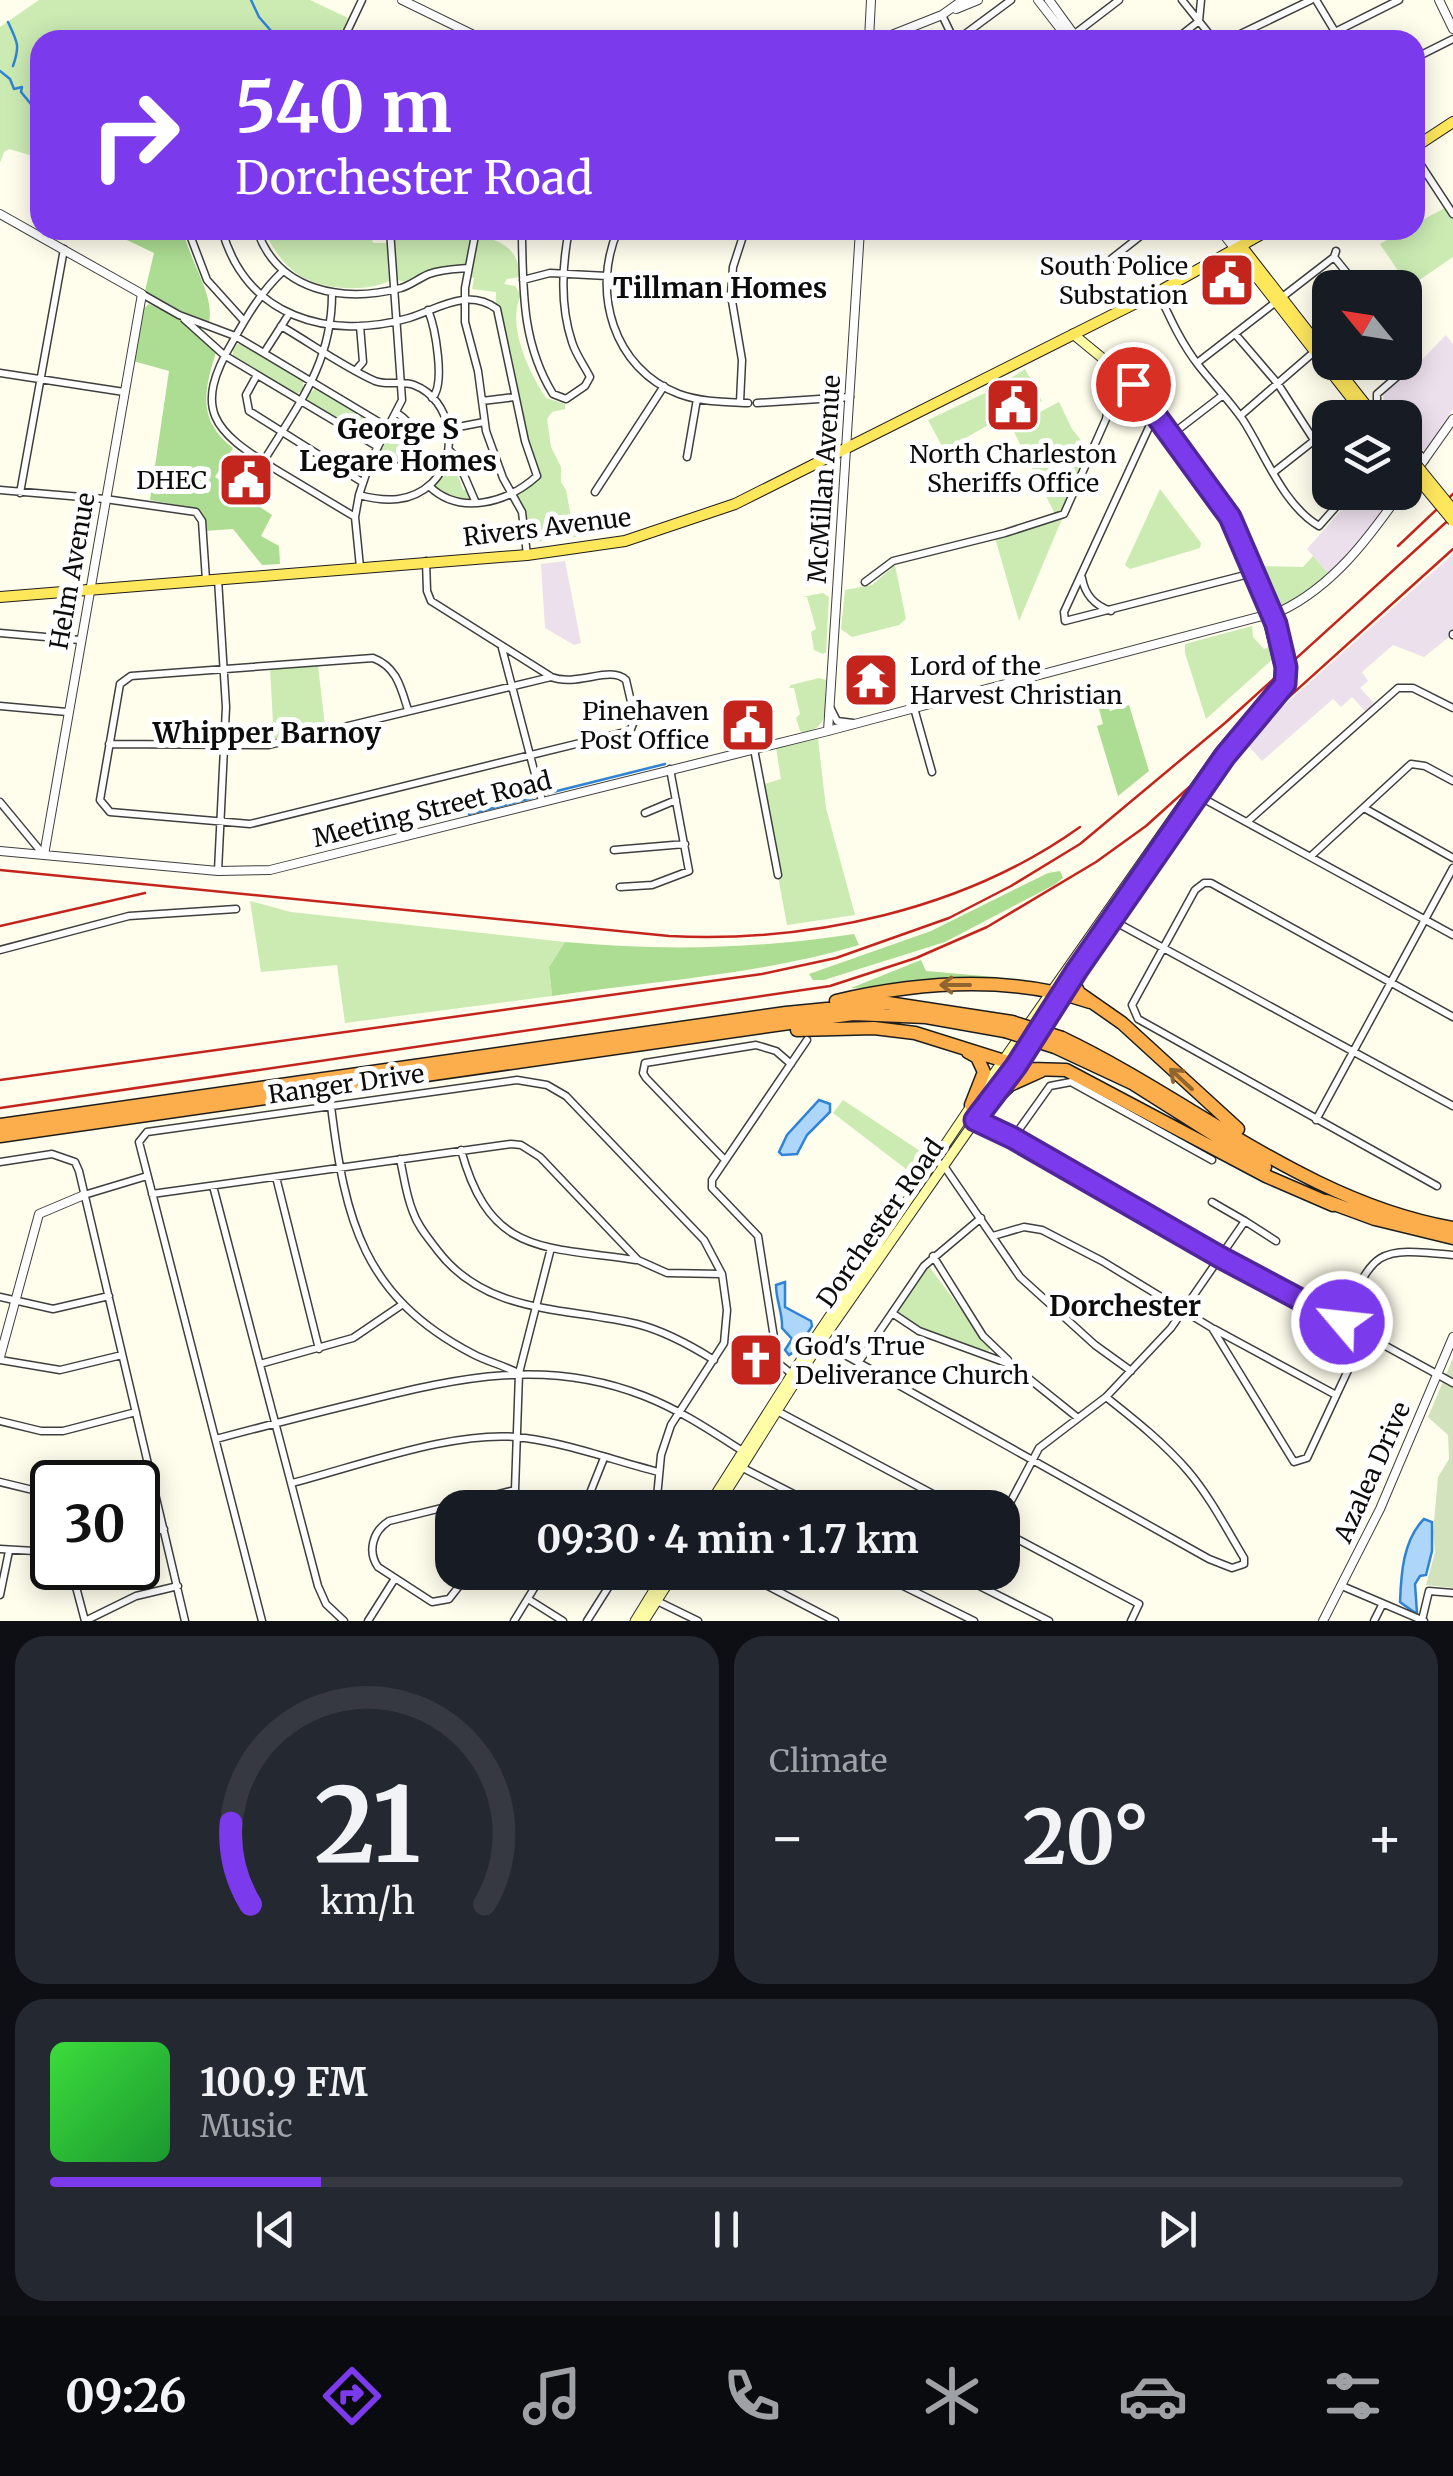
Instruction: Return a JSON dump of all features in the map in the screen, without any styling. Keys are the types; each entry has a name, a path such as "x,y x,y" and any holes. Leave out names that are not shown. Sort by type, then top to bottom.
{"highway":[{"path":"1076,972 1076,988 1090,1002 1122,1023 1218,1113 1283,1164"},
{"path":"786,1013 864,995 939,986 1012,986 1058,992 1090,1002"},
{"path":"0,1125 786,1013 888,1003 1008,1026 1109,1060 1328,1188 1389,1212 1453,1228"},
{"path":"0,1136 853,1014 1008,1026"},
{"path":"705,1036 874,1028 915,1033 1010,1063 1081,1076 1248,1166 1334,1205 1375,1220 1453,1238"},
{"path":"1058,1042 1334,1205"},
{"path":"952,1044 978,1057 982,1064 983,1080 973,1113"},
{"path":"973,1113 1010,1085 1046,1069"}],"main road":[{"path":"1425,140 1453,122"},
{"name":"Rivers Avenue","path":"0,597 527,555 626,541 736,504 1158,292 1252,240"},
{"path":"1238,248 1312,338"},
{"path":"1279,299 1312,349"},
{"name":"Dorchester Road","path":"724,1490 818,1340 973,1113 1252,710 1280,682 1270,615 1230,517 1140,389 1073,334"},
{"path":"1336,380 1353,400"},
{"path":"1346,380 1362,400"},
{"path":"1422,472 1453,510"},
{"path":"1422,484 1453,522"},
{"name":"Dorchester Road","path":"1058,992 1076,972 1108,918"},
{"path":"644,1621 657,1590"},
{"path":"635,1621 660,1590"}],"street":[{"path":"348,30 362,0"},
{"path":"402,0 464,30"},
{"path":"870,30 872,0"},
{"path":"942,14 963,0"},
{"path":"903,30 978,0"},
{"path":"969,30 1011,0"},
{"path":"1038,0 1063,30"},
{"path":"1049,0 1066,30"},
{"path":"1082,30 1120,0"},
{"path":"1182,0 1206,30"},
{"path":"1188,30 1199,21 1200,0"},
{"path":"1249,30 1313,0 1334,30"},
{"path":"1339,30 1399,0"},
{"path":"1439,0 1453,29"},
{"path":"942,14 950,30"},
{"path":"1425,53 1453,40"},
{"path":"1425,169 1450,202 1453,214"},
{"path":"0,214 30,230"},
{"path":"48,240 179,315 236,336 389,428"},
{"path":"191,240 207,280 244,321"},
{"path":"226,240 235,264 261,295 306,321 360,326 394,321 449,301 465,300 490,304 499,312 525,442 538,475 497,500 476,503 452,502 428,486"},
{"path":"260,240 282,272 332,294 394,290 439,271 468,268"},
{"path":"360,567 355,517 358,495 402,400 391,240"},
{"path":"473,240 466,322 484,422 510,492 522,512 527,555"},
{"path":"522,240 525,319 532,355 553,394 566,399 585,386 590,377 569,332 562,274 567,240"},
{"path":"616,240 608,276 609,312 634,362 664,386 698,399 748,403 850,397"},
{"path":"742,240 733,267 731,295 748,403"},
{"name":"McMillan Avenue","path":"828,731 859,240"},
{"path":"1110,260 1135,240"},
{"path":"1230,240 1238,248"},
{"path":"1234,240 1238,248"},
{"path":"20,493 64,249"},
{"path":"1315,270 1335,254 1346,270"},
{"path":"282,272 261,295 224,355 212,382 212,408 215,418 238,447 355,517"},
{"path":"1197,364 1312,272"},
{"path":"523,280 541,274 608,276"},
{"path":"1158,292 1179,336 1240,416 1288,496 1319,526 1333,510"},
{"name":"Helm Avenue","path":"44,855 142,294"},
{"path":"263,462 312,382 325,351 332,294"},
{"path":"428,310 440,386 432,398"},
{"path":"264,354 288,314"},
{"path":"179,315 224,355 378,447"},
{"path":"281,326 382,384 402,382 420,388 444,415 450,451 428,486 398,500 358,495"},
{"path":"356,370 363,362 360,326"},
{"path":"1236,335 1278,384 1312,438"},
{"path":"1240,416 1312,354"},
{"path":"0,373 124,392"},
{"path":"865,582 893,561 1064,514 1106,419 1111,392 1122,374"},
{"path":"258,375 246,395 249,411 362,482"},
{"path":"1377,400 1380,389 1391,380"},
{"path":"596,492 664,386"},
{"path":"1170,436 1223,396"},
{"path":"482,401 516,397"},
{"path":"687,457 698,399"},
{"path":"1156,412 1064,612 1065,621 1255,572"},
{"path":"370,462 386,468 402,466 416,449 416,435 397,413"},
{"name":"Meeting Street Road","path":"1422,463 1453,419"},
{"path":"416,435 484,422"},
{"path":"1274,472 1312,443"},
{"path":"450,451 476,503"},
{"path":"0,490 196,512 202,521 224,668 225,745 218,871"},
{"name":"Meeting Street Road","path":"0,851 218,871 270,870 828,731 1270,615 1304,600 1333,576 1389,510"},
{"path":"408,710 396,676 386,664 373,658 131,676 120,684 100,800 110,812 250,824 631,729 635,719 626,680 613,673 569,682 552,677 502,648 431,600 426,561"},
{"path":"1082,576 1088,596 1098,607 1110,611"},
{"path":"0,633 80,640"},
{"path":"502,648 542,801"},
{"path":"109,744 270,745 552,677"},
{"path":"1247,822 1398,688 1413,688 1453,708"},
{"path":"0,706 67,712"},
{"path":"830,706 837,721 854,724"},
{"path":"914,708 932,772"},
{"path":"754,749 778,875"},
{"path":"1310,857 1411,764 1425,766 1453,781"},
{"path":"620,887 652,885 687,873 690,868 670,769"},
{"path":"1194,794 1453,935"},
{"path":"645,812 676,800"},
{"path":"0,802 44,855"},
{"path":"1364,808 1453,858"},
{"path":"614,850 685,844"},
{"path":"1316,1120 1453,868"},
{"path":"1437,1186 1138,1019 1132,1005 1194,890 1211,883 1453,1017"},
{"path":"0,950 129,916 236,910"},
{"path":"1108,918 1453,1106"},
{"path":"795,1376 778,1363 758,1236 712,1188 724,1160 807,1040"},
{"path":"724,1160 646,1078 642,1073 644,1063 756,1045 776,1051 791,1064"},
{"name":"Ranger Drive","path":"262,1621 139,1142 147,1132 517,1080 547,1086 574,1103 704,1240 722,1274 728,1327 724,1344 679,1411 661,1455 658,1490"},
{"path":"1013,1138 1050,1086 1071,1082 1212,1160"},
{"path":"331,1106 338,1168 352,1224 366,1256 403,1304 437,1332 475,1356 519,1373"},
{"path":"973,1113 1220,1257 1453,1383"},
{"path":"152,1194 511,1144 531,1150 638,1260"},
{"path":"461,1150 471,1184 490,1216 513,1234 551,1248 638,1260 667,1273 722,1274"},
{"path":"0,1162 52,1154 75,1162 148,1460"},
{"path":"400,1159 414,1214 445,1260 473,1283 494,1295 536,1308 642,1326 714,1360"},
{"path":"940,1163 1020,1277 1131,1371"},
{"path":"122,1355 60,1370 0,1359 39,1214 147,1176"},
{"path":"276,1178 319,1349"},
{"path":"213,1186 318,1586 326,1604 344,1621"},
{"path":"1212,1202 1276,1241"},
{"path":"858,1363 932,1256 981,1218"},
{"path":"1016,1490 1039,1448 1106,1397 1183,1312 1244,1221"},
{"path":"993,1236 1024,1227 1042,1230 1336,1395"},
{"path":"515,1490 519,1373 551,1248"},
{"path":"1342,1322 1363,1274 1384,1254 1400,1250 1453,1255"},
{"path":"932,1256 982,1336 1078,1418"},
{"path":"0,1297 53,1310 109,1296"},
{"path":"260,1364 353,1338 403,1304"},
{"path":"892,1313 918,1331 1012,1364"},
{"path":"1212,1328 1294,1462 1307,1458 1364,1336"},
{"name":"Azalea Drive","path":"1322,1621 1342,1586 1453,1337"},
{"path":"818,1340 1210,1558 1232,1568 1244,1564 1217,1512 1188,1471 1143,1426 1106,1397"},
{"path":"216,1439 447,1380 546,1373 609,1384 679,1411 746,1453"},
{"path":"774,1409 925,1490"},
{"path":"0,1422 62,1431 136,1412"},
{"path":"292,1483 450,1442 515,1437 659,1472"},
{"path":"591,1490 604,1458"},
{"path":"738,1466 785,1490"},
{"path":"0,1482 30,1489"},
{"path":"160,1512 185,1621"},
{"path":"435,1512 382,1526 372,1543 373,1558 394,1580 432,1602 443,1602 459,1590"},
{"path":"160,1530 164,1529"},
{"path":"1020,1540 1139,1604 1131,1621"},
{"path":"0,1549 30,1551"},
{"path":"0,1595 9,1551"},
{"path":"368,1621 394,1580"},
{"path":"77,1590 85,1621 136,1596 178,1586"},
{"path":"1342,1586 1409,1619 1423,1621 1429,1591 1453,1593"},
{"path":"514,1621 533,1590"},
{"path":"587,1621 607,1590"},
{"path":"776,1590 835,1621"},
{"path":"911,1590 974,1621"},
{"path":"994,1590 1049,1621"},
{"path":"528,1598 563,1621"},
{"path":"653,1599 698,1621"},
{"path":"1374,1621 1382,1605"}],"shaded area":[{"path":"1446,335 1453,344 1453,409 1425,450 1422,400 1384,400 1383,394 1400,380 1422,380 1422,360"},
{"path":"1341,510 1385,510 1329,574 1307,549"},
{"path":"1453,554 1453,634 1424,657 1393,645 1362,672 1368,681 1360,688 1375,704 1366,712 1352,697 1341,707 1333,699 1262,761 1244,741"},
{"path":"565,561 581,643 574,645 545,628 541,564"}],"green space":[{"path":"39,0 310,0 348,18 343,30 30,30 30,155 9,149 0,163 0,27"},
{"path":"1448,206 1453,214 1453,257 1422,278 1422,270 1398,270 1380,244 1387,240 1425,240 1425,219"},
{"path":"127,240 186,240 205,289 209,322 145,291 154,253"},
{"path":"269,240 387,243 389,281 359,288 313,282 297,274"},
{"path":"395,240 469,240 466,264 428,272 406,283 398,280"},
{"path":"478,240 494,240 506,246 518,264 520,277 507,279 504,284 515,286 521,295 516,320 518,334 533,375 546,398 565,404 565,409 552,412 547,419 551,447 561,467 572,523 584,536 534,542 529,539 525,512 516,493 539,477 527,445 496,292 472,289"},
{"path":"149,304 181,319 216,352 206,404 213,427 233,448 215,477 272,515 261,536 279,546 280,564 262,565 233,529 205,531 199,509 150,500 169,371 133,361 141,311"},
{"path":"237,344 303,380 303,390 295,395 233,357"},
{"path":"1025,369 1042,401 1009,416 995,388"},
{"path":"317,388 380,426 377,437 371,440 308,403 308,394"},
{"path":"987,392 999,419 944,450 928,420"},
{"path":"1059,402 1087,448 1082,450 1083,455 1087,455 1061,511 1055,514 1013,430 1015,425"},
{"path":"399,418 412,429 414,448 401,462 381,465 376,460"},
{"path":"452,459 463,490 471,496 469,500 447,497 434,487"},
{"path":"1160,489 1201,543 1200,548 1130,569 1125,565"},
{"path":"1062,519 1019,621 995,538"},
{"path":"1313,556 1329,574 1281,607 1272,605 1257,566 1303,567"},
{"path":"895,565 906,619 899,625 852,637 841,629 845,590 872,585"},
{"path":"823,593 829,597 823,654 814,650 811,632 816,629 807,597 802,597"},
{"path":"1252,626 1253,637 1264,649 1269,647 1274,658 1206,719 1185,644"},
{"path":"318,665 325,727 274,740 270,669"},
{"path":"819,678 826,680 825,713 814,730 805,733 800,731 796,718 800,714 794,688 789,688"},
{"path":"1106,698 1110,711 1129,705 1149,771 1118,796 1097,726 1103,724 1097,701"},
{"path":"818,739 826,808 855,915 787,925 761,785 781,779 776,748"},
{"path":"1060,871 1063,878 1054,885 945,942 824,980 813,980 809,974 931,931 1048,873"},
{"path":"250,901 291,912 565,942 549,967 552,996 345,1023 337,965 261,972"},
{"path":"854,934 859,945 783,964 552,996 549,967 565,942 710,947"},
{"path":"921,960 926,971 995,977 993,982 851,988"},
{"path":"843,1100 932,1159 919,1179 833,1113"},
{"path":"928,1265 990,1348 988,1352 919,1329 898,1315 899,1307"},
{"path":"1453,1358 1453,1588 1426,1585 1435,1552 1438,1477 1449,1459 1448,1435 1428,1417"}],"water":[{"path":"819,1100 830,1104 830,1112 807,1135 797,1154 782,1155 779,1152 787,1135"},
{"path":"785,1282 785,1307 811,1321 812,1326 798,1349 789,1355 785,1350 792,1339 782,1328 776,1291 776,1285"},
{"path":"1424,1519 1432,1522 1432,1551 1426,1575 1420,1576 1415,1584 1417,1613 1400,1602 1401,1580 1407,1547"}],"waterway":[{"path":"251,0 270,30"},
{"path":"8,22 17,44 13,66"},
{"path":"0,71 14,89 22,87 21,92 30,103"},
{"path":"545,794 665,764"},
{"path":"469,814 532,798"}],"railway":[{"path":"1398,546 1453,494"},
{"path":"0,1080 762,974 836,958 949,918 1080,844 1225,723 1453,516"},
{"path":"0,1108 830,986 916,958 987,927 1096,862 1146,826 1453,549"},
{"path":"0,870 669,936 722,937 830,926 936,900 1035,856 1080,827"},
{"path":"0,926 145,893"}],"place":[{"name":"South Police Substation","path":"1227,280"},
{"name":"North Charleston Sheriffs Office","path":"1013,405"},
{"name":"DHEC","path":"246,480"},
{"name":"Lord of the Harvest Christian","path":"871,680"},
{"name":"Pinehaven Post Office","path":"748,725"},
{"name":"God's True Deliverance Church","path":"756,1360"}],"district":[{"name":"Tillman Homes","path":"720,288"},
{"name":"George S Legare Homes","path":"398,445"},
{"name":"Whipper Barnoy","path":"267,733"},
{"name":"Dorchester","path":"1125,1306"}],"route":[{"path":"1133,384 1230,517 1276,624 1287,673 1285,684 1225,756 1077,970 1016,1066 975,1120 1342,1322"}]}
